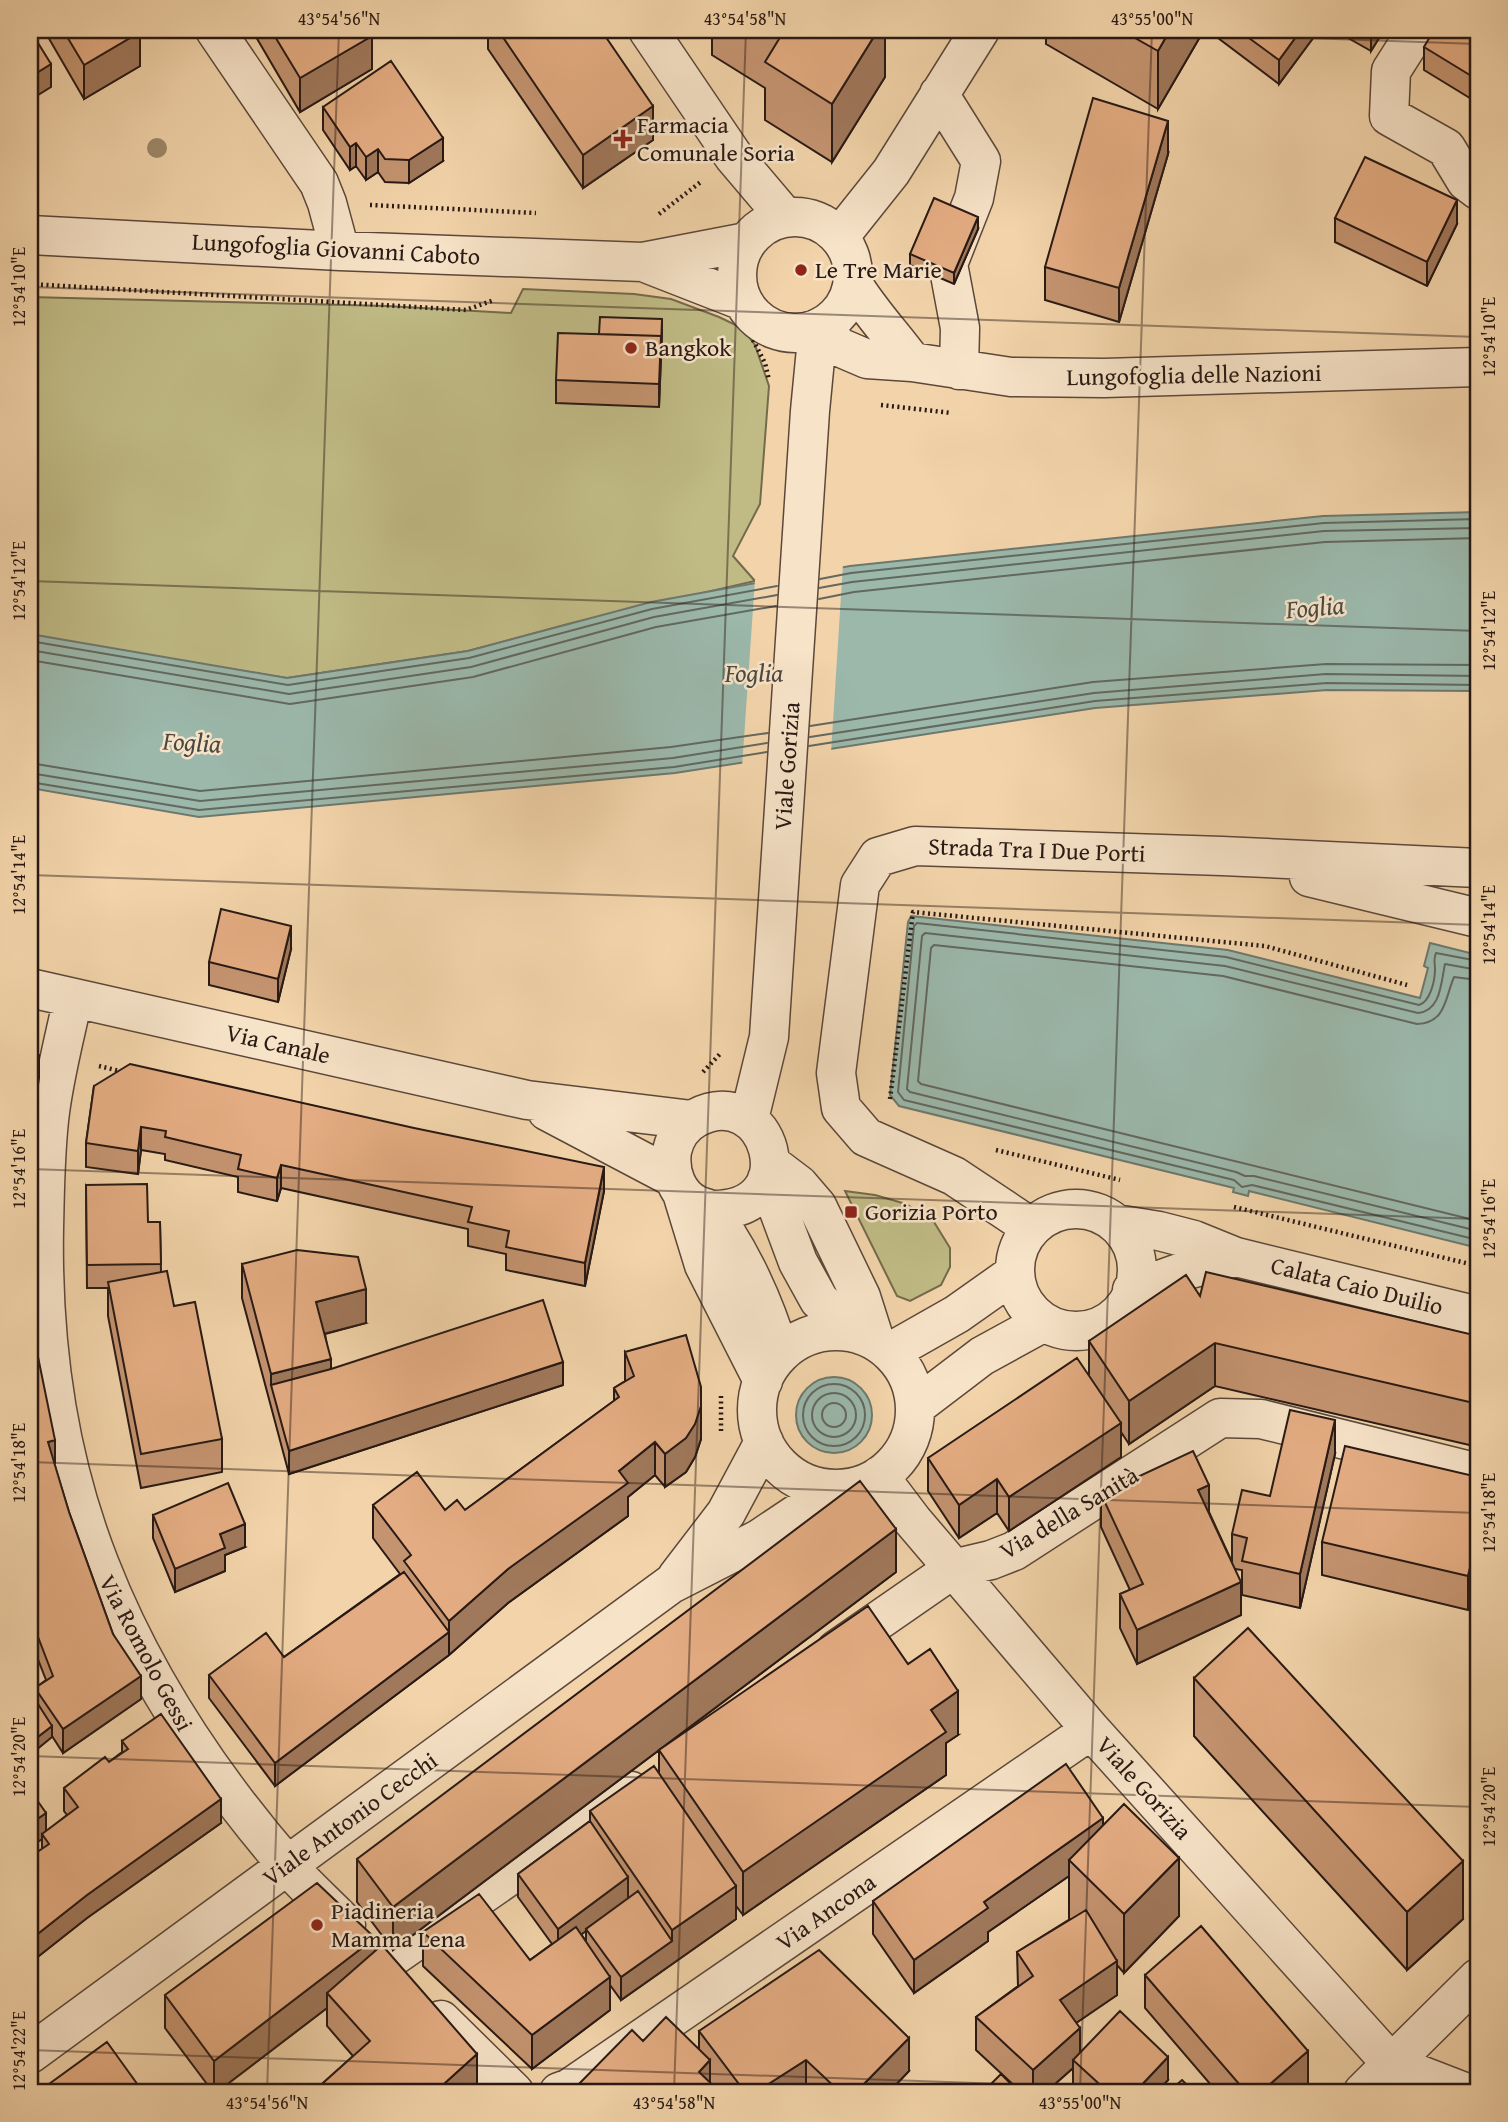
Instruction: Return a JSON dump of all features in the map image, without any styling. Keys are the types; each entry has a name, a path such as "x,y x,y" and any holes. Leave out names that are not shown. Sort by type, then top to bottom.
{"street":[{"path":"215,30 319,183 340,251"},
{"path":"648,30 734,157 785,216"},
{"path":"840,236 891,172 980,30"},
{"path":"1417,30 1391,71 1389,116 1446,148 1466,181 1478,190"},
{"path":"939,94 981,161 975,198 948,264 960,328 959,370"},
{"path":"785,216 800,216 829,226 840,236 849,251 853,284 847,302 836,316 820,328 797,333 755,322 737,286 736,270 747,242 757,230 770,221 785,216"},
{"name":"Lungofoglia Giovanni Caboto","path":"30,235 340,251 643,262 747,242"},
{"name":"Lungofoglia Giovanni Caboto","path":"643,262 755,322"},
{"path":"853,284 865,305 887,327 912,362"},
{"name":"Viale Gorizia","path":"755,322 796,372 809,422"},
{"name":"Lungofoglia delle Nazioni","path":"820,328 839,347 867,359 912,362 1011,377 1104,379 1478,367"},
{"name":"Viale Gorizia","path":"749,1119 769,1037 809,422 820,328"},
{"name":"Strada Tra I Due Porti","path":"1032,1228 954,1176 866,1137 841,1108 836,1073 860,885 878,857 915,846 1478,868"},
{"name":"Strada Tra I Due Porti","path":"1222,856 1478,918"},
{"name":"Via Canale","path":"30,988 67,1027 527,1100 692,1120"},
{"name":"Via Romolo Gessi","path":"67,1027 50,1112 45,1167 43,1278 51,1371 69,1468 100,1565 142,1657 193,1743 288,1866 514,2092"},
{"name":"Via Canale","path":"527,1100 689,1194"},
{"path":"772,1368 755,1284 689,1194 671,1161 674,1144 681,1130 705,1113 720,1110 735,1113 749,1119 761,1132 769,1147 769,1171 798,1262 819,1300 873,1342 903,1368 912,1386 915,1407 912,1433 899,1457 879,1476 858,1486 834,1489 813,1485 792,1475 776,1461 764,1442 758,1422 758,1402 772,1368 796,1342 815,1334 834,1331 873,1342 957,1314 1015,1273"},
{"path":"689,1194 729,1210 745,1205 758,1194 769,1171"},
{"name":"Calata Caio Duilio","path":"1032,1228 1051,1215 1073,1209 1096,1212 1116,1224 1159,1231 1194,1240 1236,1256 1478,1316"},
{"path":"1032,1228 1019,1248 1015,1273 1023,1300 1044,1322 1064,1330 1095,1328 1105,1323 1122,1309 1132,1290 1136,1279 1135,1255 1116,1224"},
{"name":"Calata Caio Duilio","path":"1132,1290 1236,1256"},
{"path":"915,1407 982,1356 1044,1322"},
{"name":"Via della Sanità","path":"805,1672 953,1569 991,1560 1014,1551 1220,1418 1261,1419 1478,1473"},
{"name":"Viale Antonio Cecchi","path":"671,1584 726,1513 764,1442"},
{"name":"Viale Gorizia","path":"879,1476 953,1569 1091,1730 1417,2092"},
{"name":"Viale Antonio Cecchi","path":"30,2054 671,1584 759,1539 834,1489"},
{"name":"Via Ancona","path":"559,2092 570,2088 1091,1730"},
{"path":"384,1963 657,1774"},
{"path":"1363,2092 1478,1978"},
{"path":"1392,2064 1464,2092"}],"path":[{"path":"654,218 709,176"},
{"path":"327,203 545,213"},
{"path":"30,284 466,310 500,298"},
{"path":"755,322 754,341 765,363 770,386"},
{"path":"888,1111 913,912 1265,946 1407,985"},
{"path":"67,1027 135,1074"},
{"path":"699,1075 721,1053"},
{"path":"994,1150 1129,1182"},
{"path":"1223,1205 1478,1266"},
{"path":"720,1387 720,1442"}],"shaded area":[{"path":"523,289 634,294 671,299 742,328 755,345 769,386 760,504 733,556 755,581 572,623 468,651 287,678 30,637 30,297 387,306 511,313"},
{"path":"845,1191 875,1195 906,1204 934,1222 950,1248 950,1267 941,1285 910,1301 897,1296"}],"water":[{"name":"Foglia","path":"1478,512 1478,691 1327,690 1095,708 675,773 199,817 30,788 30,634 287,678 468,651 651,602 850,566 1323,516"},
{"path":"911,916 1228,950 1420,998 1428,968 1424,966 1430,943 1478,955 1478,1248 1249,1191 1248,1196 1233,1192 1234,1188 899,1106 890,1095 908,922"},
{"path":"827,1377 841,1377 855,1383 866,1394 872,1415 869,1430 861,1442 841,1453 827,1453 813,1447 802,1436 796,1422 796,1408 802,1394 813,1383"}],"pier":[{"path":"843,564 831,753 742,767 755,580"}],"building":[{"path":"30,30 51,64 30,77"},
{"path":"63,30 139,30 140,32 84,65"},
{"path":"271,30 368,30 372,36 300,78"},
{"path":"498,30 601,30 653,106 583,155"},
{"path":"765,30 878,30 832,104 765,62 779,39"},
{"path":"1121,30 1170,30 1158,51"},
{"path":"1238,30 1301,30 1279,60"},
{"path":"1434,30 1478,30 1478,80 1424,47"},
{"path":"391,61 443,138 409,160 385,159 378,149 366,157 356,143 350,147 323,107"},
{"path":"1093,98 1168,121 1119,288 1045,267"},
{"path":"1365,157 1457,200 1427,262 1335,218"},
{"path":"934,198 978,217 954,273 910,254"},
{"path":"600,317 662,319 661,347 661,336 599,334"},
{"path":"558,333 661,336 659,384 556,380"},
{"path":"221,909 291,926 278,979 209,962"},
{"path":"30,1053 39,1055 30,1117"},
{"path":"130,1064 414,1128 604,1167 585,1263 506,1247 509,1231 468,1222 472,1207 281,1165 277,1178 238,1169 241,1155 165,1137 166,1131 141,1127 138,1151 86,1143 94,1086"},
{"path":"147,1184 148,1222 160,1222 161,1264 87,1265 86,1185"},
{"path":"297,1250 358,1257 366,1289 316,1302 331,1359 271,1374 242,1264"},
{"path":"167,1271 174,1306 195,1302 222,1439 141,1454 108,1282"},
{"path":"1206,1272 1478,1336 1478,1404 1215,1343 1129,1401 1089,1341 1186,1275 1200,1296"},
{"path":"543,1300 563,1362 289,1451 271,1385 331,1369"},
{"path":"30,1324 33,1353 37,1352 55,1440 48,1442 69,1512 113,1634 141,1676 63,1729 35,1688 53,1676 30,1616"},
{"path":"686,1335 701,1387 701,1406 695,1424 686,1438 665,1454 655,1442 619,1471 628,1483 508,1569 449,1621 404,1561 411,1555 373,1505 417,1472 445,1510 457,1500 465,1510 619,1397 614,1388 634,1376 625,1352"},
{"path":"1077,1358 1121,1423 1009,1497 997,1479 959,1505 928,1458"},
{"path":"1290,1410 1335,1420 1300,1574 1242,1561 1247,1538 1232,1534 1242,1490 1270,1496"},
{"path":"1345,1446 1478,1477 1478,1533 1468,1576 1322,1542"},
{"path":"1193,1451 1209,1485 1198,1490 1241,1582 1137,1630 1120,1594 1143,1584 1101,1494"},
{"path":"860,1481 896,1529 393,1907 357,1859"},
{"path":"228,1483 245,1524 220,1534 225,1548 175,1569 153,1515"},
{"path":"404,1572 449,1632 275,1763 209,1675 266,1633 284,1657"},
{"path":"868,1606 908,1664 930,1649 958,1691 931,1710 946,1732 743,1872 659,1750"},
{"path":"1248,1628 1463,1861 1407,1912 1194,1678"},
{"path":"38,1704 52,1726 30,1743 30,1710"},
{"path":"161,1714 221,1799 87,1895 30,1940 30,1857 49,1844 42,1834 78,1807 64,1788 105,1757 109,1762 128,1749 122,1741"},
{"path":"1066,1764 1103,1818 984,1902 988,1908 914,1960 873,1901"},
{"path":"654,1766 736,1886 672,1930 590,1811"},
{"path":"30,1790 46,1813 30,1824"},
{"path":"1124,1804 1179,1858 1124,1914 1069,1860"},
{"path":"590,1821 628,1877 558,1929 518,1874"},
{"path":"317,1883 375,1938 214,2061 165,1995"},
{"path":"638,1891 672,1941 621,1977 586,1929"},
{"path":"479,1894 530,1960 576,1927 610,1977 532,2035 423,1932"},
{"path":"1086,1910 1117,1961 1060,2000 1080,2028 1033,2070 976,2017 1033,1976 1017,1952"},
{"path":"1201,1926 1308,2051 1261,2092 1246,2092 1145,1975"},
{"path":"382,1945 477,2054 435,2092 313,2092 370,2041 327,1993"},
{"path":"819,1950 909,2038 856,2092 840,2092 806,2060 756,2092 745,2092 699,2031"},
{"path":"1120,2011 1168,2057 1135,2092 1108,2092 1073,2060"},
{"path":"666,2017 710,2060 699,2072 720,2092 571,2092 632,2030 643,2041"},
{"path":"107,2042 143,2092 38,2092"},
{"path":"1001,2074 1019,2092 983,2092"},
{"path":"1182,2080 1194,2092 1168,2092"},
{"path":"1395,2085 1402,2092 1388,2092"}],"place":[{"name":"Farmacia Comunale Soria","path":"623,139"},
{"name":"Le Tre Marie","path":"801,270"},
{"name":"Bangkok","path":"631,348"},
{"name":"Gorizia Porto","path":"851,1212"},
{"name":"Piadineria Mamma Lena","path":"317,1925"}]}
